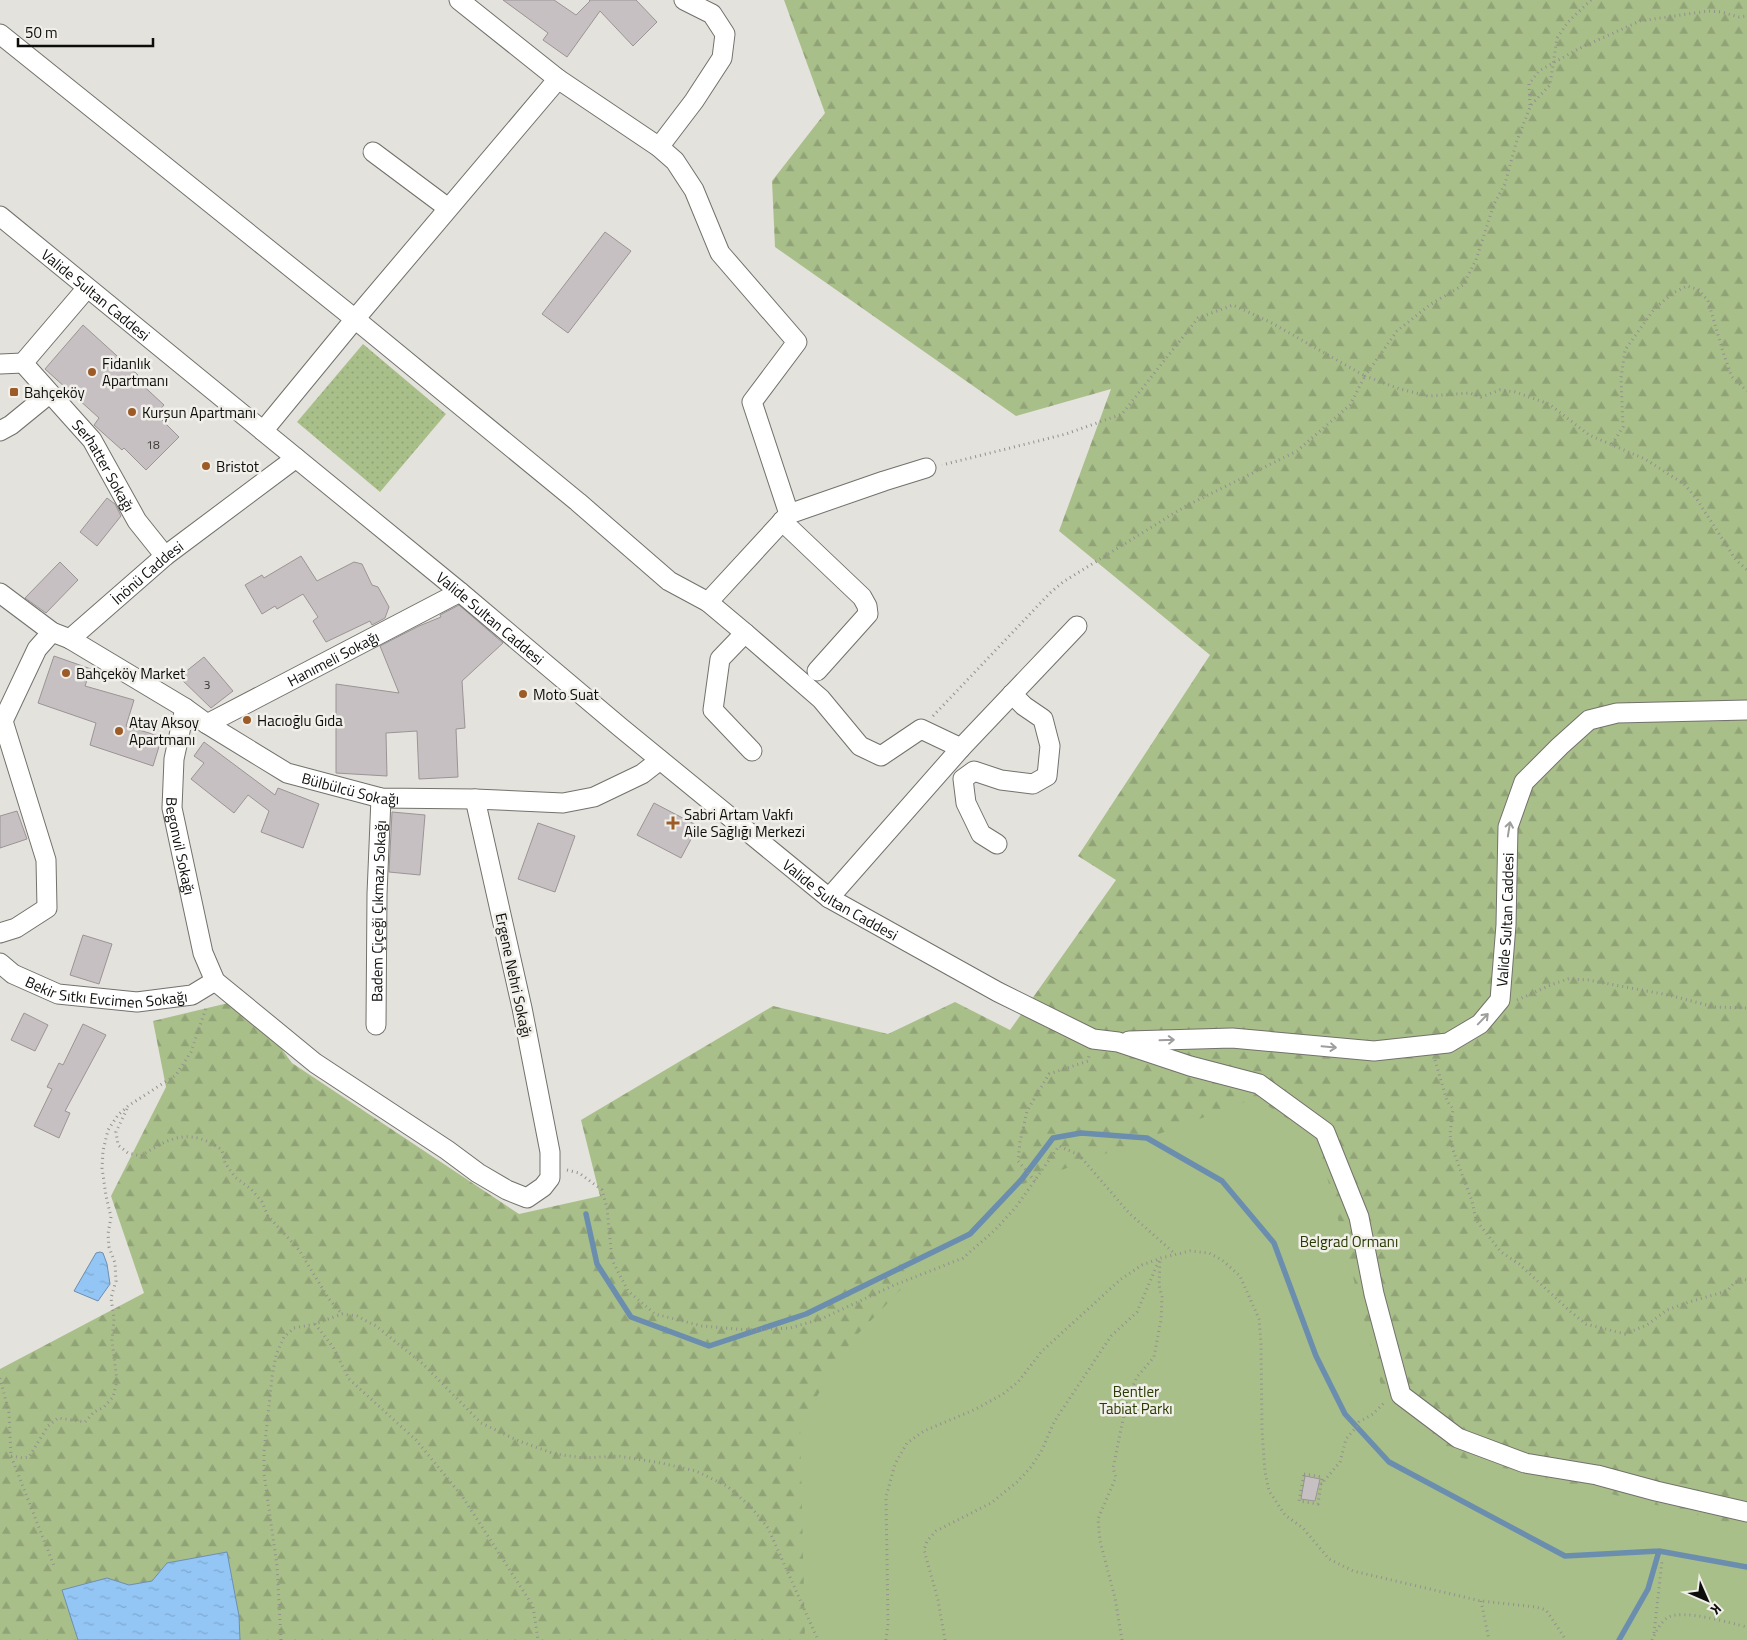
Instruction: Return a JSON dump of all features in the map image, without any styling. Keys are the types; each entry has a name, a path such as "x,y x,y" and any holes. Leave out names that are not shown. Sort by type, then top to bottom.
{"street":[{"path":"459,0 558,79 659,147 675,161 694,190 720,253 797,342 752,402 786,518 862,597 867,606 868,614 817,671"},
{"path":"659,147 694,101 722,58 725,34 716,20 712,14 684,0"},
{"path":"0,34 355,319 578,502 669,581 708,602 745,632 821,700 860,746 881,756 921,728 961,748"},
{"path":"262,431 558,79"},
{"path":"374,152 448,208"},
{"name":"Valide Sultan Caddesi","path":"0,216 460,592 660,760 829,898 998,992 1093,1039 1118,1042 1232,1038 1374,1051 1448,1044 1480,1024 1500,1000 1506,925 1508,827 1524,782 1589,720 1617,713 1747,710"},
{"path":"0,364 23,363 87,288"},
{"name":"Serhatter Sokağı","path":"23,363 92,440 137,521 165,556"},
{"path":"0,431 11,425 49,394"},
{"name":"İnönü Caddesi","path":"2,720 37,649 61,635 296,458"},
{"path":"708,602 786,518 884,481 926,468"},
{"name":"Hanımeli Sokağı","path":"207,724 460,592"},
{"path":"0,593 61,635"},
{"path":"829,898 961,748 1077,626"},
{"path":"745,632 720,659 713,710 752,751"},
{"name":"Bülbülcü Sokağı","path":"61,635 185,708 207,724 287,773 381,798 475,799 563,803 594,798 642,774 660,760"},
{"path":"963,779 974,770 1001,780 1033,784 1048,776 1050,746 1043,719 1024,706 1012,694"},
{"name":"Begonvil Sokağı","path":"185,708 174,759 172,808 203,953 215,982"},
{"path":"0,933 16,928 46,908 46,860 2,720"},
{"path":"944,767 963,779"},
{"path":"963,779 966,803 981,834 997,844"},
{"name":"Badem Çiçeği Çıkmazı Sokağı","path":"376,1025 377,894 381,798"},
{"name":"Ergene Nehri Sokağı","path":"475,799 522,1008 550,1158"},
{"name":"Bekir Sıtkı Evcimen Sokağı","path":"0,963 13,974 58,994 137,1002 192,995 215,982"},
{"path":"215,982 316,1062 507,1190 527,1198 543,1187 550,1178 550,1158"},
{"path":"1118,1042 1190,1066 1259,1084 1325,1132 1359,1217 1374,1294 1401,1395 1458,1438 1525,1463 1597,1475 1747,1512"}],"path":[{"path":"1530,106 1550,85 1557,38 1568,22 1591,0"},
{"path":"921,728 1050,593 1063,582 1184,507 1297,451 1350,405 1365,376 1397,331 1431,304 1462,285 1476,260 1494,204 1505,184 1516,144 1530,106 1529,84 1539,71 1580,48 1640,21 1708,11 1739,17 1747,16"},
{"path":"1612,444 1623,427 1621,378 1625,350 1655,308 1673,293 1687,286 1699,290 1708,301 1732,377 1747,391"},
{"path":"926,468 1066,434 1122,414 1198,318 1233,305 1270,322 1365,376 1400,389 1428,396 1470,393 1481,397 1500,390 1515,392 1549,404 1589,435 1645,459 1684,484 1696,498 1736,560 1747,570"},
{"path":"1495,1006 1516,1000 1568,979 1611,984 1715,1007 1747,1008"},
{"path":"11,1456 29,1457 48,1426 58,1418 85,1422 113,1397 117,1381 112,1340 114,1319 111,1298 116,1281 115,1262 109,1247 108,1234 112,1217 106,1196 102,1168 108,1130 128,1106 176,1075 191,1052 215,982"},
{"path":"1036,1181 1018,1161 1027,1111 1048,1074 1088,1060 1093,1039"},
{"path":"1431,1045 1447,1100 1453,1109 1450,1135 1453,1150 1472,1201 1476,1220 1501,1252 1519,1264 1586,1324 1625,1334 1648,1325 1667,1310 1727,1291 1734,1283 1741,1279 1747,1280"},
{"path":"128,1106 116,1132 118,1145 128,1153 141,1156 159,1144 192,1136 211,1143 222,1150 225,1163 235,1176 251,1188 262,1202 268,1216 299,1250 342,1314"},
{"path":"550,1158 579,1173 602,1190 607,1208 612,1260 628,1291 648,1308 660,1315 702,1326 749,1330 790,1328 821,1319 892,1286 963,1258 995,1230 1016,1208 1059,1146 1079,1155 1129,1213 1174,1253"},
{"path":"886,1640 888,1624 886,1497 895,1464 907,1443 924,1431 976,1409 1003,1394 1018,1382 1042,1351 1121,1279 1160,1258 1174,1253 1190,1251 1209,1254 1222,1260 1240,1276 1258,1319 1261,1343 1262,1430 1265,1472 1269,1491 1285,1515 1303,1528 1329,1559 1353,1571 1481,1601 1536,1607 1546,1610 1566,1640"},
{"path":"945,1640 938,1600 924,1550 927,1541 936,1531 991,1503 1017,1482 1031,1467 1042,1450 1054,1422 1111,1336 1137,1312 1160,1258"},
{"path":"1122,1640 1115,1598 1100,1541 1098,1519 1116,1477 1113,1468 1127,1400 1137,1378 1154,1357 1161,1320 1160,1258"},
{"path":"281,1640 277,1566 264,1474 264,1452 276,1355 284,1337 294,1328 315,1324 342,1314 357,1316 376,1326 423,1364 481,1423 519,1441 555,1454 584,1458 618,1456 661,1463 696,1471 727,1486 751,1506 768,1528 818,1640"},
{"path":"315,1324 333,1347 349,1379 416,1440 462,1496 533,1606 538,1640"},
{"path":"0,1378 9,1414 11,1456 54,1566"},
{"path":"1321,1484 1322,1477 1304,1474 1299,1501 1318,1504 1321,1484 1324,1484 1324,1481 1340,1462 1346,1439 1358,1426 1359,1422 1373,1414"},
{"path":"1652,1640 1662,1561"},
{"path":"1481,1601 1489,1640"},
{"path":"1654,1634 1667,1618 1675,1615 1702,1616 1747,1627"}],"green space":[{"name":"Belgrad Ormanı","path":"784,0 1747,0 1747,1640 240,1640 239,1616 227,1552 167,1563 152,1581 129,1585 107,1578 62,1590 78,1640 0,1640 0,1369 144,1293 111,1196 166,1087 153,1021 245,999 292,1063 519,1214 600,1196 581,1120 773,1006 888,1034 955,1002 1010,1030 1116,880 1078,856 1210,655 1059,531 1111,389 1016,416 775,247 772,181 825,113"},
{"path":"363,344 446,414 380,492 297,422"},
{"name":"Bentler Tabiat Parkı","path":"1256,1098 1317,1138 1381,1385 1458,1457 1747,1527 1747,1640 805,1640 800,1423 853,1339 991,1196"}],"water":[{"path":"96,1253 103,1253 107,1264 110,1284 98,1301 74,1291"},
{"path":"227,1552 239,1616 240,1640 78,1640 62,1590 107,1578 129,1585 152,1581 167,1563"}],"building":[{"path":"503,0 554,0 576,15 589,0 636,0 657,22 633,46 600,11 567,57 543,40 548,33"},
{"path":"605,232 631,251 568,333 542,314"},
{"path":"83,325 138,375 136,379 164,405 156,414 179,437 146,470 124,448 122,450 94,425 99,418 45,369"},
{"path":"107,498 115,504 121,516 97,546 80,532"},
{"path":"301,556 317,581 354,562 362,564 372,585 378,587 389,607 385,618 372,625 370,621 326,642 313,621 318,617 303,594 277,609 275,606 262,614 245,585 262,575 264,578"},
{"path":"60,562 78,580 46,613 25,598"},
{"path":"459,605 503,643 462,681 465,728 456,729 458,777 419,779 417,731 386,733 387,776 336,773 336,684 399,693 380,646 441,617 440,615"},
{"path":"54,656 91,669 85,686 134,700 126,726 162,737 153,766 90,745 96,723 38,703"},
{"path":"204,657 233,691 211,708 179,677"},
{"path":"204,742 275,795 278,788 319,804 303,848 261,832 269,811 248,795 234,813 191,779 204,763 194,756"},
{"path":"654,803 698,826 681,858 637,835"},
{"path":"17,811 27,839 0,848 0,816"},
{"path":"392,812 425,815 420,875 389,872"},
{"path":"538,823 575,836 555,892 518,879"},
{"path":"83,935 112,944 99,984 70,975"},
{"path":"24,1013 48,1025 35,1051 11,1040"},
{"path":"83,1024 106,1035 65,1111 70,1113 59,1138 34,1126 52,1089 47,1087 59,1063 63,1065"},
{"path":"1305,1476 1320,1479 1315,1501 1301,1499"}],"waterway":[{"path":"586,1214 597,1264 631,1317 709,1346 806,1314 970,1234 1022,1179 1053,1138 1081,1133 1147,1138 1222,1181 1274,1243 1316,1356 1345,1414 1389,1462 1565,1556 1659,1551 1747,1567"},
{"path":"1619,1640 1648,1589 1659,1551"}],"place":[{"name":"Fidanlık Apartmanı","path":"92,372"},
{"name":"Bahçeköy","path":"14,392"},
{"name":"Kurşun Apartmanı","path":"132,412"},
{"name":"Bristot","path":"206,466"},
{"name":"Bahçeköy Market","path":"66,673"},
{"name":"Moto Suat","path":"523,694"},
{"name":"Hacıoğlu Gıda","path":"247,720"},
{"name":"Atay Aksoy Apartmanı","path":"119,731"},
{"name":"Sabri Artam Vakfı Aile Sağlığı Merkezi","path":"673,823"}]}
